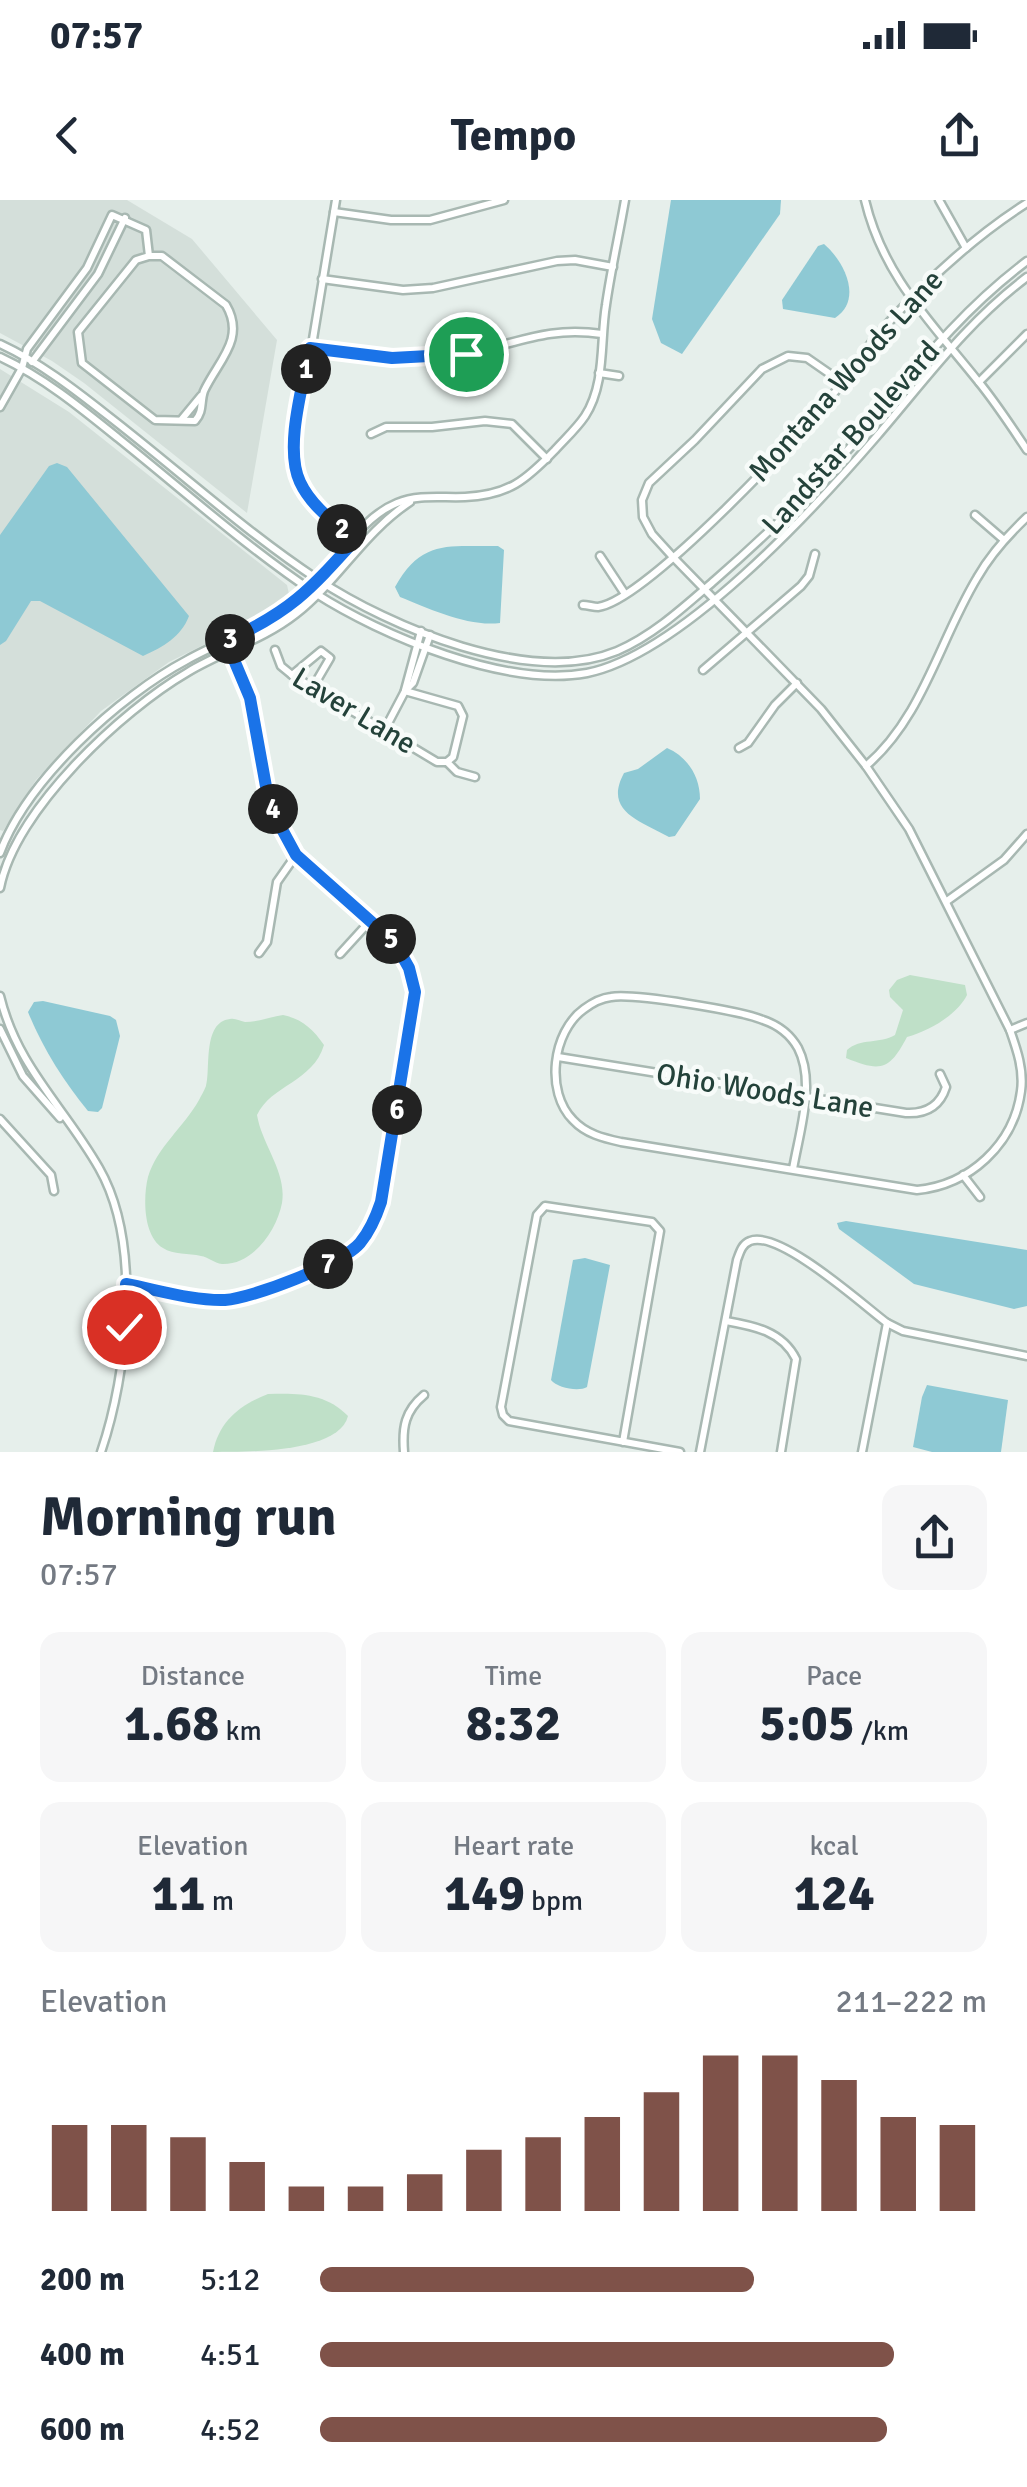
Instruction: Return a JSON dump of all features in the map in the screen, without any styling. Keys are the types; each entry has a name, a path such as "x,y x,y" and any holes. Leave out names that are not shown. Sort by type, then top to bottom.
{"street":[{"path":"336,200 294,454 300,482 320,511 358,543"},
{"path":"334,212 390,220 430,220 504,200"},
{"path":"0,853 27,804 80,741 152,681 327,585 358,543 368,522 384,510 416,499 485,496 530,477 586,414 596,394 612,266 626,200"},
{"path":"866,200 885,257 910,301 979,382 1027,450"},
{"path":"939,200 966,248"},
{"name":"Montana Woods Lane","path":"625,594 774,461 842,383 878,334 946,264 1022,203"},
{"path":"0,407 22,368 24,356 87,268 112,214 146,230 149,256"},
{"path":"22,368 33,362 98,274 125,218"},
{"path":"149,256 162,256 226,305 232,315 232,345 202,395 200,415 195,421 155,420 82,364 78,332 136,260 149,256"},
{"path":"322,279 403,290 433,288 556,261 612,266"},
{"name":"Landstar Boulevard","path":"0,344 24,356 107,415 327,585 430,634 521,659 584,660 615,652 648,635 704,589 824,477 942,337 1001,280 1027,261"},
{"path":"87,268 98,274"},
{"name":"Landstar Boulevard","path":"0,357 80,408 314,592 426,646 519,672 585,673 621,662 652,646 713,598 831,488 950,347 1027,277"},
{"path":"56,310 66,318"},
{"path":"310,348 360,356 428,358 466,354 554,331 602,334"},
{"path":"979,382 1027,334"},
{"path":"794,1170 804,1097 804,1064 796,1044 783,1030 760,1018 619,996 596,1002 573,1019 562,1038 556,1085 574,1121 590,1133 621,1142 916,1190 940,1188 987,1160 1014,1119 1022,1090 1020,1060 1010,1030 909,829 866,766 797,682 672,556 643,517 642,500 649,482 762,369 788,356 807,358 842,383"},
{"path":"599,373 620,376"},
{"path":"371,434 386,428 485,421 512,424 547,459"},
{"path":"975,515 1004,540"},
{"path":"866,766 904,727 977,578 1004,540 1027,517"},
{"path":"0,888 2,871 36,810 94,746 160,690 275,630 358,543"},
{"path":"703,670 802,586 815,554"},
{"path":"583,605 599,607 625,594 600,556"},
{"path":"385,729 405,691 420,631"},
{"path":"405,691 414,683 430,634"},
{"path":"126,1284 209,1299 242,1298 332,1263 358,1246 381,1202 415,992 409,968 395,943 296,855 277,820 267,792 250,698 226,641"},
{"name":"Laver Lane","path":"275,650 281,666 292,675 437,762 447,762 453,758 463,716 458,706 405,691"},
{"path":"292,675 321,651 330,658 313,687"},
{"path":"739,748 748,743 774,705 797,682"},
{"path":"447,762 457,772 475,777"},
{"path":"947,902 1004,860 1027,834"},
{"path":"259,953 266,942 277,882 296,855"},
{"path":"340,954 370,920"},
{"path":"0,996 14,1041 35,1078 100,1169 122,1233 126,1284 116,1397 101,1452"},
{"path":"1010,1030 1027,1023"},
{"path":"0,1030 3,1044 23,1076 78,1136"},
{"path":"3,1044 14,1041"},
{"name":"Ohio Woods Lane","path":"558,1057 906,1113 935,1106 944,1094 945,1080 940,1074"},
{"path":"0,1118 50,1175 54,1191"},
{"path":"963,1175 980,1197"},
{"path":"623,1442 660,1231 652,1222 546,1206 537,1215 503,1415 509,1421 623,1442 680,1452"},
{"path":"700,1452 742,1248 748,1241 760,1240 788,1249 888,1323 920,1335 1027,1356"},
{"path":"726,1320 764,1328 790,1348 796,1360 782,1452"},
{"path":"862,1452 888,1323"},
{"path":"404,1452 405,1419 411,1406 424,1395"}],"shaded area":[{"path":"0,200 127,200 192,239 277,340 247,513 84,383 0,333"},
{"path":"0,369 69,412 287,585 289,594 274,610 169,662 101,711 36,780 3,831 0,830"}],"green space":[{"path":"910,975 965,985 967,995 942,1021 907,1037 890,1062 868,1066 846,1058 852,1046 895,1035 903,1010 890,997 889,990 897,980"},
{"path":"283,1015 306,1026 324,1045 311,1067 263,1105 257,1115 283,1192 275,1224 262,1244 233,1263 222,1264 167,1250 156,1242 148,1226 148,1177 205,1088 215,1028 230,1019 250,1022"},
{"path":"268,1394 301,1394 321,1399 348,1416 329,1437 312,1443 270,1450 213,1452 220,1431 232,1416"}],"water":[{"path":"671,200 781,200 780,214 682,354 661,343 652,319"},
{"path":"824,244 839,261 848,281 848,301 843,310 835,318 783,309 782,300 818,246"},
{"path":"57,463 67,467 189,616 176,636 158,649 143,656 40,601 31,601 0,645 0,535 49,466"},
{"path":"498,546 504,550 500,623 449,616 400,597 395,587 416,560 439,548"},
{"path":"667,748 691,769 700,799 675,836 669,837 628,814 618,797 624,773 638,769"},
{"path":"34,1002 116,1020 120,1036 98,1112 88,1111 79,1100 40,1038 28,1012"},
{"path":"846,1221 1027,1250 1027,1306 1014,1309 914,1284 839,1229 837,1223"},
{"path":"585,1258 610,1265 587,1387 574,1389 551,1380 573,1260"},
{"path":"927,1385 1008,1400 1001,1452 932,1452 913,1447"}],"route":[{"path":"124,1327 126,1284 209,1299 242,1298 343,1257 358,1246 375,1221 414,1012 415,992 409,968 395,943 296,855 267,792 250,698 226,641 261,625 304,596 355,540 320,511 300,482 294,454 296,424 310,348 392,358 466,354"}]}
